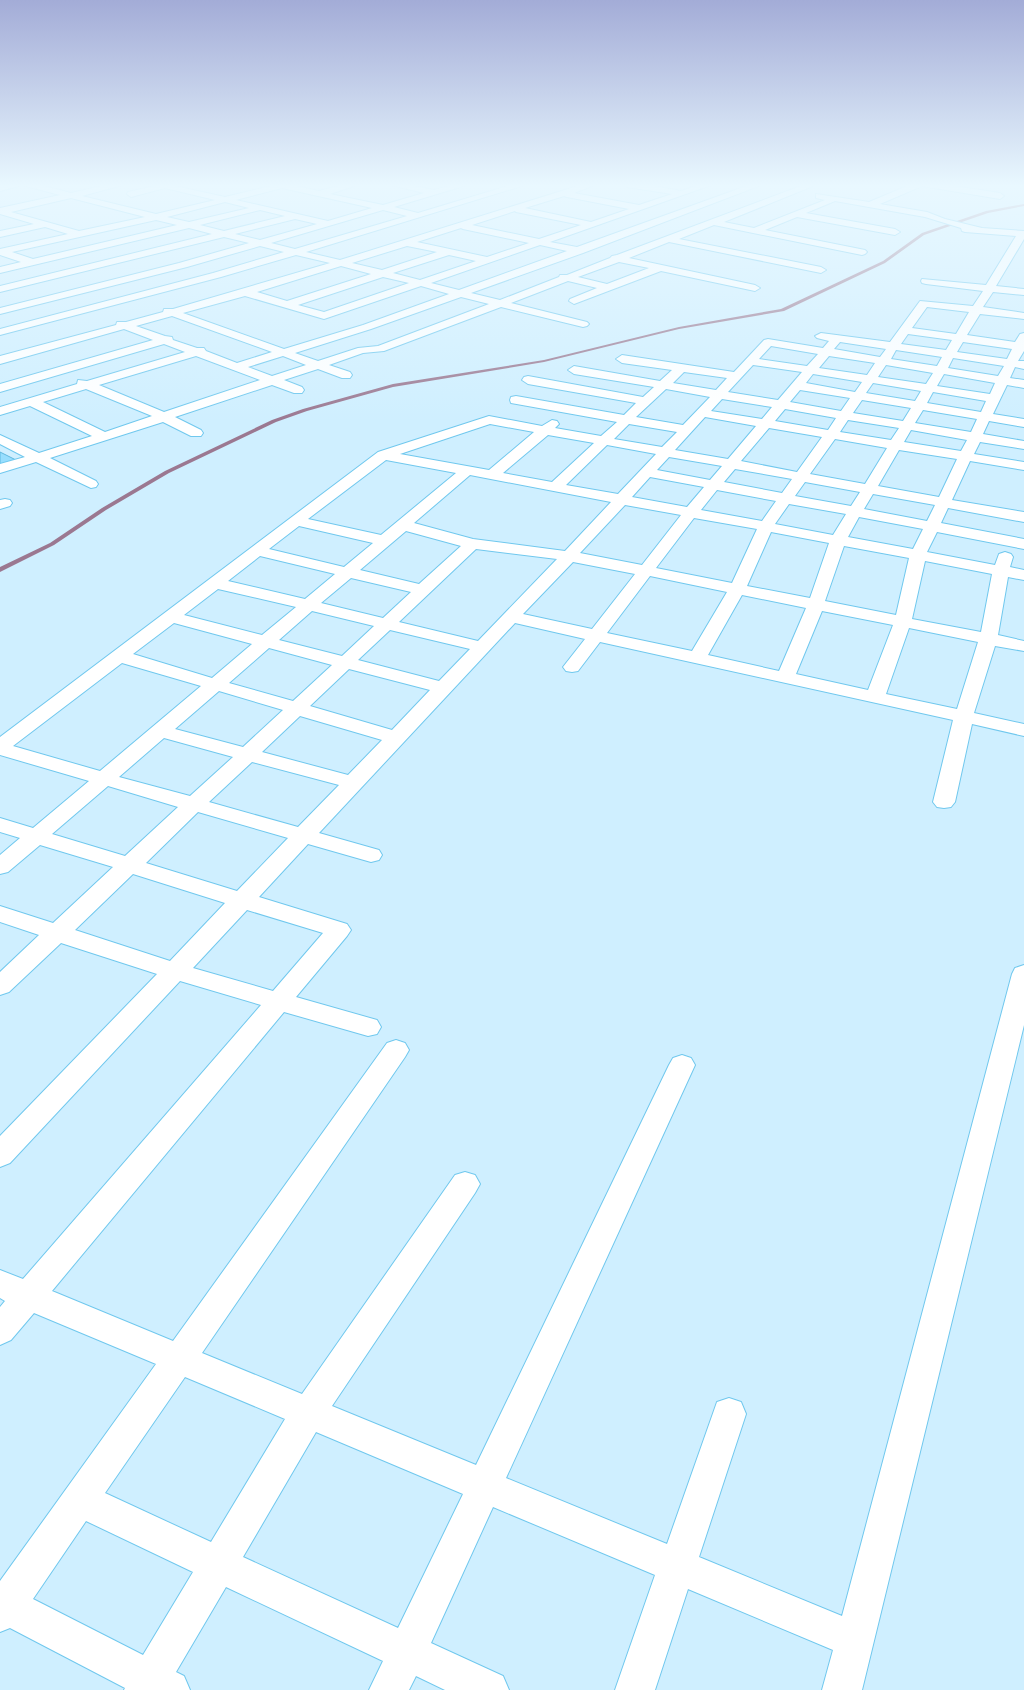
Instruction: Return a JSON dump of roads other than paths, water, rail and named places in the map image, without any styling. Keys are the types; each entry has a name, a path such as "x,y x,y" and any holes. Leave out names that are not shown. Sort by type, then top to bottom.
{"street":[{"path":"0,270 29,263"},
{"path":"34,263 346,375"},
{"path":"0,289 107,263"},
{"path":"176,263 217,275"},
{"path":"0,311 190,263"},
{"path":"0,332 258,263"},
{"path":"0,360 244,292 339,263 583,324"},
{"path":"287,305 416,263"},
{"path":"244,292 324,316 478,263"},
{"path":"499,263 608,288"},
{"path":"236,367 367,327 543,263"},
{"path":"0,469 104,437 162,416 362,350 380,349 607,263"},
{"path":"636,263 755,288"},
{"path":"574,300 674,263"},
{"path":"785,263 821,270"},
{"path":"786,677 816,604 838,540 1004,265 1017,266"},
{"path":"0,279 298,390"},
{"path":"926,281 1024,292"},
{"path":"697,658 737,589 766,526 924,303 1024,316"},
{"path":"915,317 930,319"},
{"path":"953,322 982,326"},
{"path":"0,388 210,326"},
{"path":"874,697 903,622 918,555 1003,380 1018,364 1022,338 960,338 905,330"},
{"path":"806,334 1018,364"},
{"path":"227,343 242,338"},
{"path":"572,667 692,512 838,338"},
{"path":"0,1155 622,500 768,342 1024,384"},
{"path":"0,411 212,347"},
{"path":"0,349 162,416 196,432"},
{"path":"622,359 737,376"},
{"path":"751,361 994,398"},
{"path":"555,487 682,367"},
{"path":"574,370 1024,445"},
{"path":"528,380 646,401"},
{"path":"798,386 1024,423"},
{"path":"516,400 687,430"},
{"path":"32,402 104,437"},
{"path":"492,475 569,409"},
{"path":"702,413 1024,466"},
{"path":"0,748 383,455 489,420 943,502 1022,512 1017,542 1001,570 988,640 964,716 944,802"},
{"path":"0,439 91,484"},
{"path":"383,455 1024,575"},
{"path":"0,867 467,471"},
{"path":"647,472 1017,542"},
{"path":"296,521 385,541"},
{"path":"403,525 472,544 569,556 1024,646"},
{"path":"0,986 472,544"},
{"path":"256,551 422,590"},
{"path":"215,583 482,647"},
{"path":"171,617 443,688"},
{"path":"511,617 1024,730"},
{"path":"119,656 396,738"},
{"path":"161,731 353,784"},
{"path":"0,748 371,855"},
{"path":"0,825 243,899 339,930 280,1002 14,1290 0,1330"},
{"path":"0,914 174,971 368,1027"},
{"path":"842,1690 1024,974"},
{"path":"396,1050 80,1500 2,1607 155,1687 219,1564 308,1412 465,1184"},
{"path":"389,1690 682,1065"},
{"path":"14,1290 854,1640"},
{"path":"635,1690 729,1414"},
{"path":"80,1500 490,1690"}],"waterway":[{"path":"0,570 52,544 104,509 167,472 274,421 305,410 393,386 544,361 679,328 782,310 882,263"}]}
